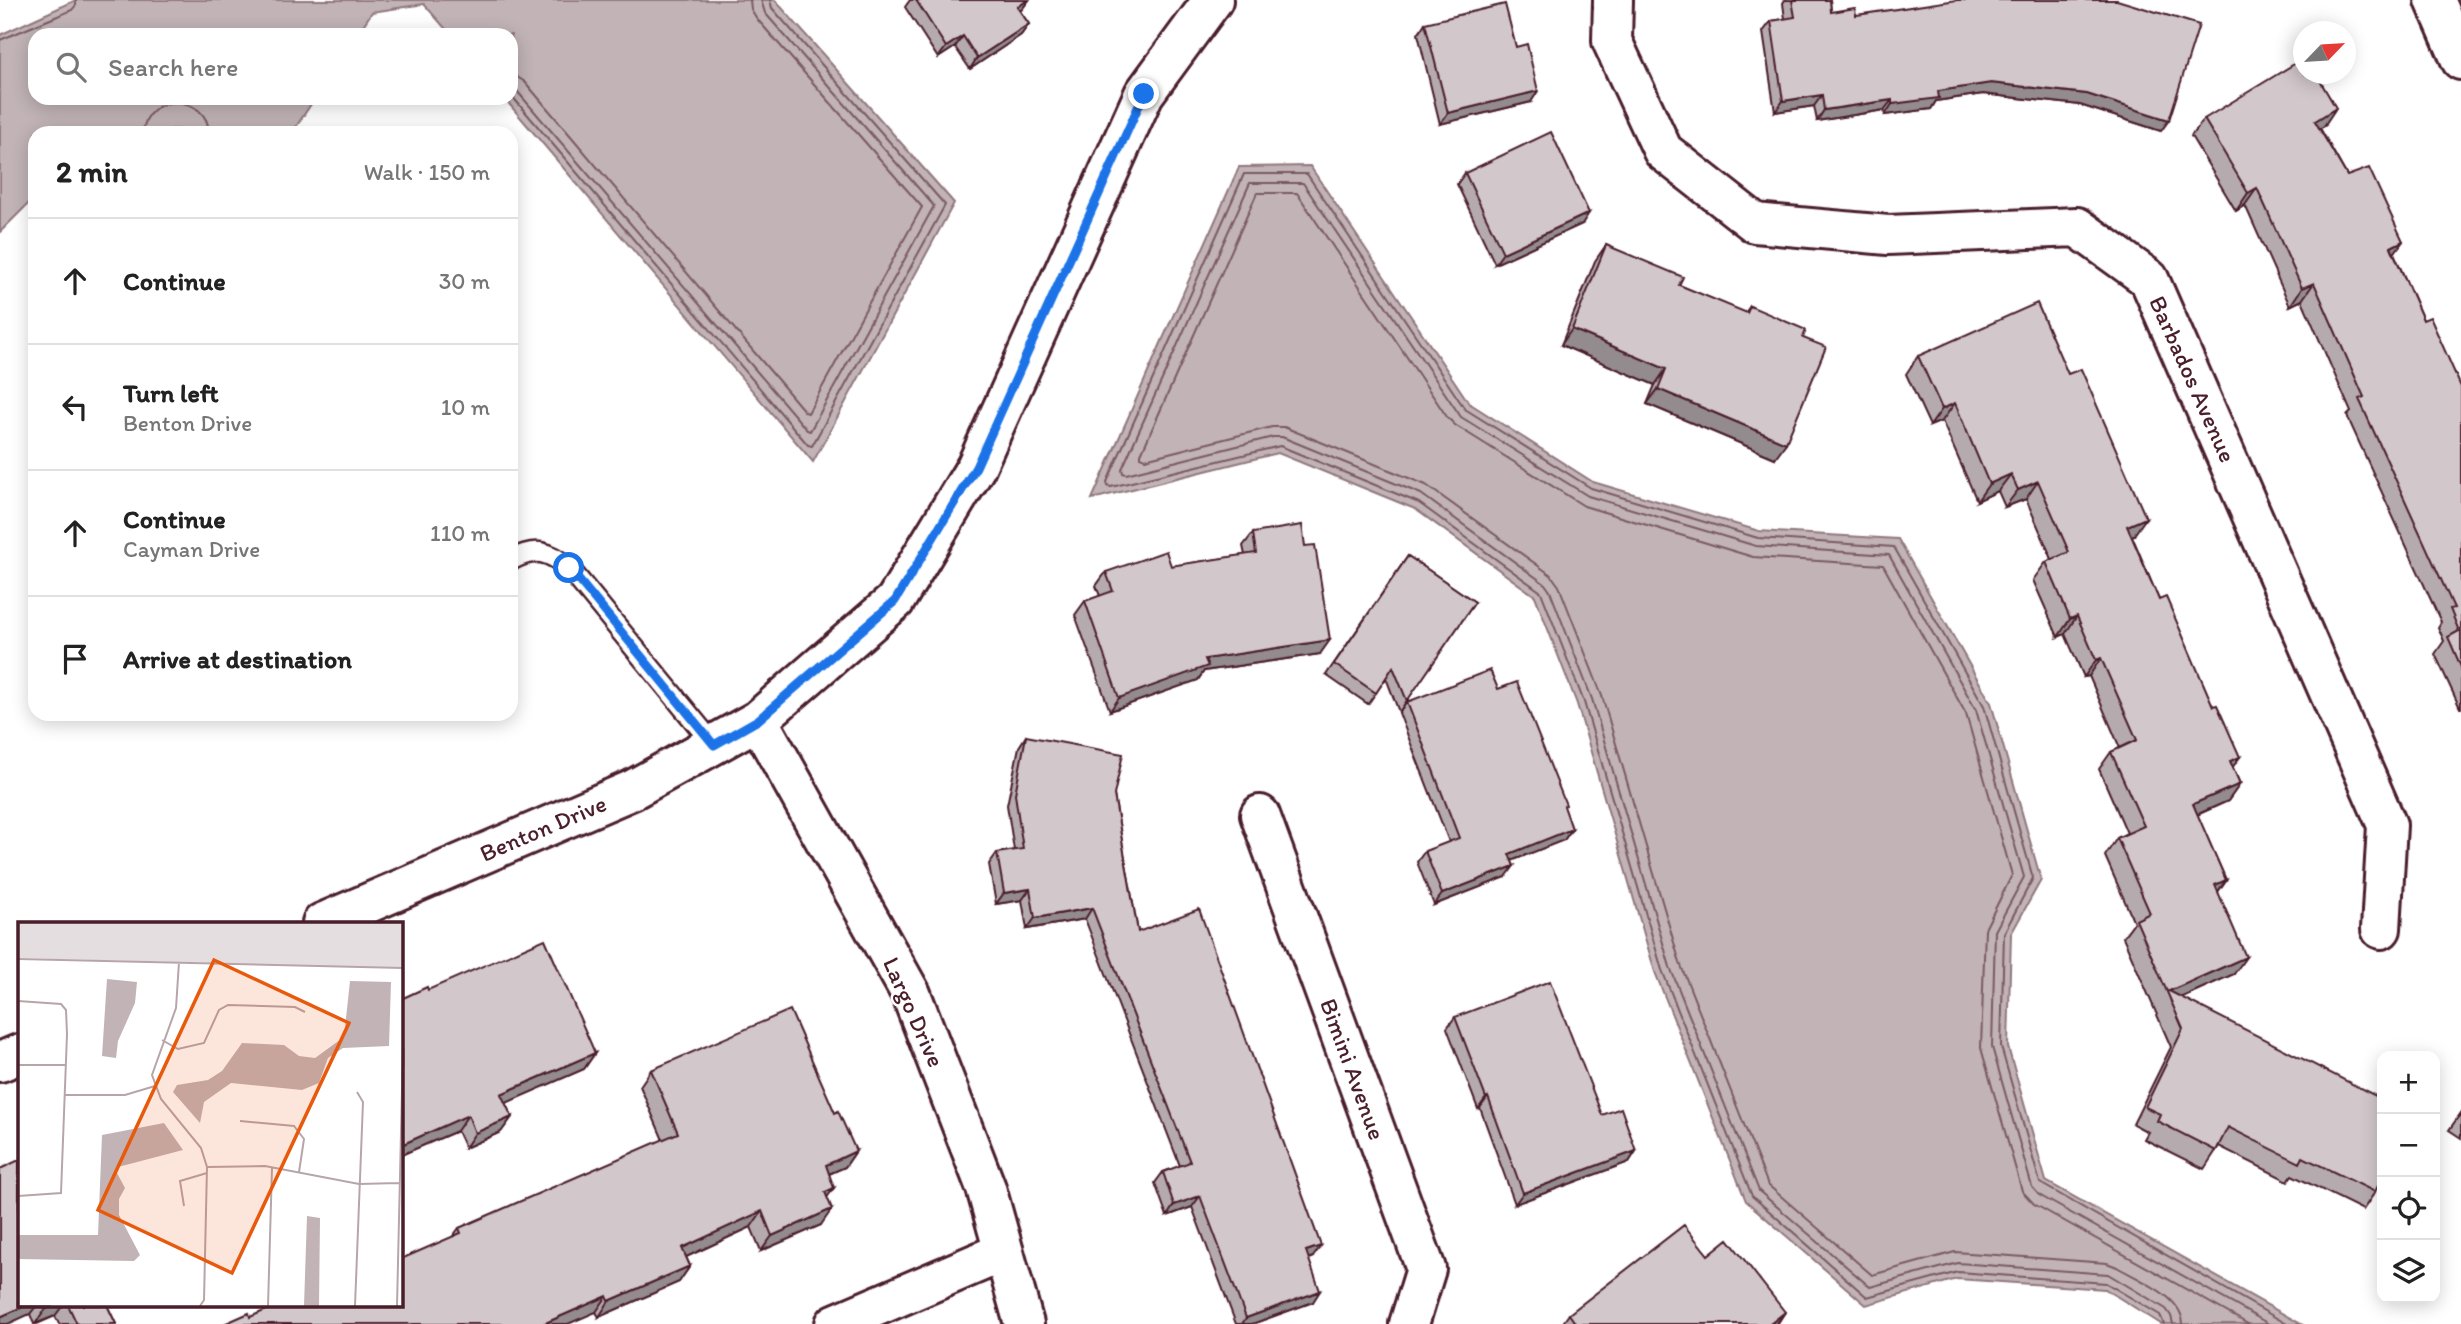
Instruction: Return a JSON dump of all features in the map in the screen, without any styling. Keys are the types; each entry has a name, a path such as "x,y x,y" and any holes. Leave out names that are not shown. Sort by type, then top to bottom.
{"street":[{"name":"Benton Drive","path":"325,922 632,790 714,745 758,720 895,601 976,467 1144,94 1213,0"},
{"name":"Barbados Avenue","path":"1612,0 1612,41 1663,151 1755,223 1888,235 2077,227 2149,279 2387,825 2381,929"},
{"path":"2435,0 2461,60"},
{"name":"Largo Drive","path":"758,720 911,994 986,1188 1024,1324"},
{"name":"Bimini Avenue","path":"1259,815 1426,1269 1409,1324"},
{"path":"0,1062 18,1054"},
{"path":"835,1324 1003,1252"}],"lane":[{"path":"518,556 546,552 554,555 569,568 714,745"}],"water":[{"path":"76,0 775,0 954,203 813,462 510,105 518,105 518,28 445,28 424,4 372,12 362,28 28,28 28,105 310,105 297,126 28,126 28,204 0,232 0,35"},
{"path":"1310,166 1469,403 1593,482 1759,531 1898,539 1991,703 2041,880 2011,934 2008,1047 2046,1181 2301,1324 2161,1324 2105,1289 1957,1279 1866,1305 1746,1201 1655,972 1577,704 1535,596 1415,509 1278,453 1092,499 1239,167"}],"building":[{"path":"916,0 1028,0 1017,7 1029,24 977,58 963,36 946,47"},
{"path":"1792,0 1830,0 1831,12 1855,8 1856,15 1957,0 2117,0 2199,25 2169,120 2087,94 1991,83 1938,91 1939,98 1892,104 1892,100 1824,110 1822,95 1783,101 1771,21 1795,17"},
{"path":"1505,4 1516,47 1527,44 1538,91 1448,113 1425,23"},
{"path":"2293,65 2293,84 2322,84 2336,108 2315,121 2347,176 2369,168 2403,241 2391,247 2423,320 2430,317 2461,387 2461,667 2448,637 2459,631 2450,609 2454,608 2359,399 2364,397 2314,283 2302,288 2257,188 2248,193 2204,119"},
{"path":"1551,132 1589,213 1503,253 1465,173"},
{"path":"1606,245 1683,277 1679,285 1747,313 1750,306 1806,330 1803,338 1826,347 1786,443 1658,389 1666,369 1572,329"},
{"path":"2037,303 2068,374 2081,369 2146,518 2127,526 2159,600 2166,597 2213,706 2217,705 2240,757 2230,761 2240,784 2193,804 2226,880 2215,885 2246,957 2169,991 2377,1096 2375,1192 2303,1157 2300,1163 2228,1127 2216,1151 2157,1121 2160,1114 2145,1107 2183,1029 2136,920 2150,913 2117,838 2144,826 2111,752 2137,740 2101,658 2096,660 2077,616 2070,619 2046,562 2069,552 2038,481 2018,490 2011,474 1989,484 1955,403 1942,409 1918,356"},
{"path":"1302,525 1305,546 1315,545 1330,640 1205,659 1208,666 1119,698 1085,601 1113,591 1106,572 1166,551 1171,566 1256,553 1253,533"},
{"path":"1408,556 1475,602 1407,701 1393,667 1376,693 1334,664"},
{"path":"1490,670 1498,689 1517,682 1566,805 1564,806 1572,829 1509,854 1514,866 1442,894 1425,851 1459,838 1407,702"},
{"path":"1026,736 1123,754 1114,795 1138,932 1199,909 1321,1246 1306,1251 1320,1291 1246,1318 1200,1196 1174,1205 1163,1172 1190,1162 1092,908 1035,918 1030,889 1004,893 997,853 1023,849 1015,794"},
{"path":"545,939 595,1053 501,1094 512,1117 475,1133 468,1115 402,1145 402,999 427,987 428,990"},
{"path":"1550,981 1602,1115 1621,1108 1636,1151 1523,1193 1455,1017"},
{"path":"790,1010 835,1113 838,1111 856,1151 826,1165 834,1188 825,1192 832,1209 772,1236 762,1211 682,1248 690,1266 609,1301 607,1296 543,1324 224,1324 249,1313 250,1317 276,1306 402,1306 402,1259 461,1233 459,1228 678,1133 651,1070"},
{"path":"18,1160 18,1306 25,1306 0,1317 0,1169"},
{"path":"1684,1225 1708,1255 1728,1239 1785,1312 1770,1324 1576,1324 1569,1314"},
{"path":"68,1306 107,1306 116,1324 77,1324"}],"route":[{"path":"569,568 714,745 758,720 895,601 976,467 1144,94"}]}
